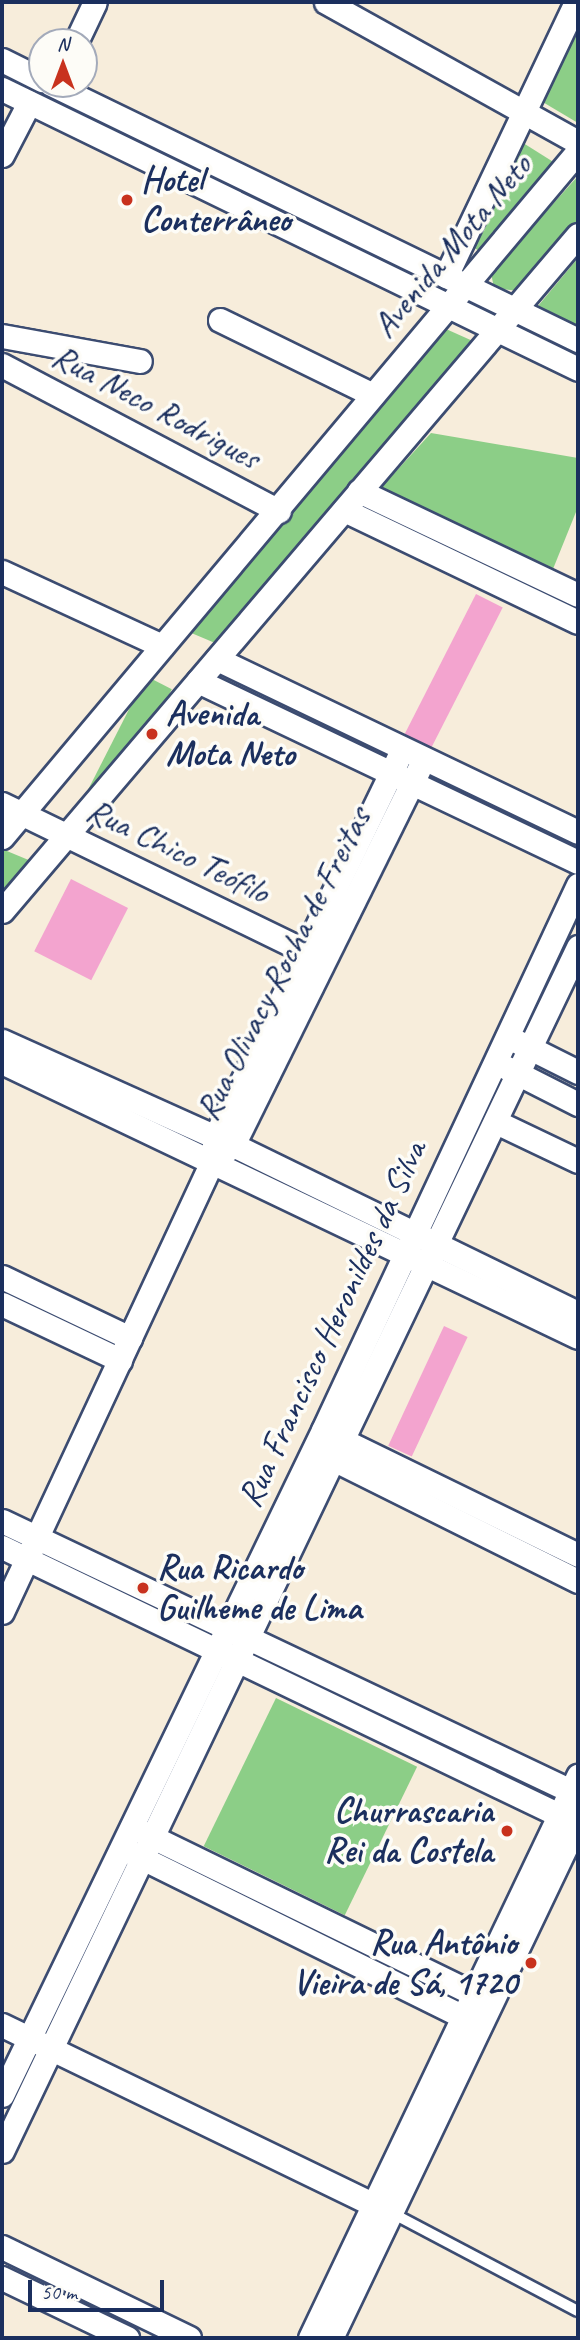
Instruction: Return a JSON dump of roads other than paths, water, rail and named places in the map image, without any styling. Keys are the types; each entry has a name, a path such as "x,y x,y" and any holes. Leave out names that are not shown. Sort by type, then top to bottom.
{"street":[{"path":"83,28 95,2"},
{"path":"326,2 578,142"},
{"path":"455,280 524,112 576,2"},
{"path":"2,60 28,72"},
{"path":"2,89 578,369"},
{"path":"2,155 41,98"},
{"path":"82,98 578,340"},
{"name":"Avenida Mota Neto","path":"2,837 11,809 162,646 279,511 448,306 455,280 578,151"},
{"path":"2,911 513,308 578,235"},
{"path":"220,320 373,395"},
{"path":"2,336 140,361"},
{"name":"Rua Neco Rodrigues","path":"2,365 279,511"},
{"path":"359,491 578,595"},
{"path":"344,510 578,622"},
{"path":"2,572 162,646"},
{"path":"217,659 402,750 578,832"},
{"path":"198,681 578,862"},
{"name":"Rua Olivacy Rocha de Freitas","path":"212,1161 342,899 402,750"},
{"name":"Rua Olivacy Rocha de Freitas","path":"342,899 413,783 424,760"},
{"name":"Rua Chico Teófilo","path":"11,809 315,956"},
{"name":"Rua Francisco Heronildes da Silva","path":"2,2151 249,1637 409,1243 578,885"},
{"name":"Rua Francisco Heronildes da Silva","path":"2,2095 216,1650 432,1254 578,947"},
{"path":"507,1036 578,1072"},
{"path":"2,1041 212,1161 578,1313"},
{"path":"2,1062 75,1085 224,1141 409,1243"},
{"path":"495,1062 578,1104"},
{"path":"496,1122 578,1161"},
{"path":"2,1612 212,1161"},
{"path":"432,1254 578,1337"},
{"path":"2,1277 130,1338"},
{"path":"2,1304 120,1360"},
{"path":"328,1445 507,1533 578,1581"},
{"path":"2,1521 249,1637 574,1804"},
{"path":"507,1533 578,1555"},
{"path":"2,1547 237,1660 574,1804"},
{"path":"331,2338 381,2208 462,2017 574,1804"},
{"path":"310,2338 381,2208 574,1804"},
{"path":"131,1827 147,1847 462,2017"},
{"path":"121,1848 147,1847 474,1994"},
{"path":"67,1960 88,1971"},
{"path":"2,2025 381,2208"},
{"path":"2,2247 189,2338"},
{"path":"2,2278 127,2338"},
{"path":"55,2304 66,2279"}],"lane":[{"path":"381,2208 578,2311"}],"place":[{"name":"Hotel Conterrâneo","path":"127,200"},
{"name":"Avenida Mota Neto","path":"152,734"},
{"name":"Rua Ricardo Guilheme de Lima","path":"143,1588"},
{"name":"Churrascaria Rei da Costela","path":"507,1831"},
{"name":"Rua Antônio Vieira de Sá, 1720","path":"531,1963"}]}
